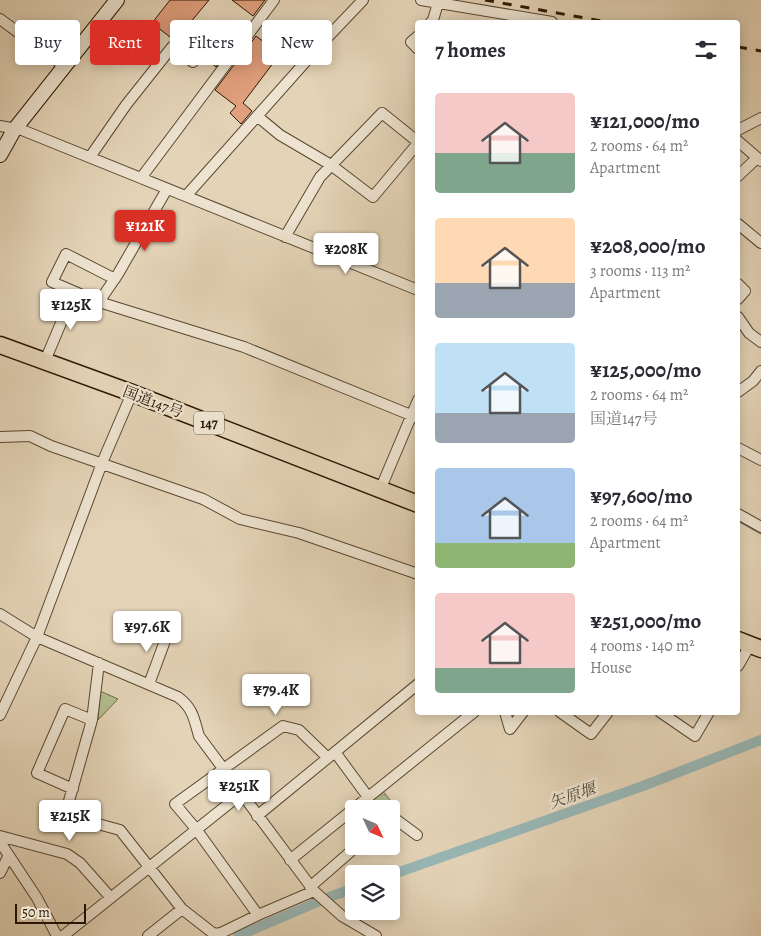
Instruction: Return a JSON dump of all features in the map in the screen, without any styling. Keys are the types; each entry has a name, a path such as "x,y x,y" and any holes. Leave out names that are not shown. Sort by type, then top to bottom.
{"highway":[{"name":"国道147号","path":"0,344 415,503"}],"main road":[{"path":"0,155 14,130 117,0"}],"street":[{"path":"141,178 274,0"},
{"path":"186,196 324,41 364,0"},
{"path":"421,0 540,20"},
{"path":"433,20 438,3"},
{"path":"0,19 64,66"},
{"path":"90,157 126,104 170,49"},
{"path":"285,237 320,177 382,112 415,140"},
{"path":"257,116 280,135 331,165 373,197 415,147"},
{"path":"740,129 761,118"},
{"path":"0,126 22,130 415,289"},
{"path":"740,143 759,160 740,174"},
{"path":"99,302 115,279 167,189"},
{"path":"740,226 761,243"},
{"path":"115,279 66,254 52,282 99,302 244,347 414,417 380,490"},
{"path":"740,286 745,291 740,297"},
{"path":"45,361 74,292"},
{"path":"740,319 750,333 761,342"},
{"path":"740,391 753,381 761,371"},
{"path":"0,716 37,637 102,463 132,393"},
{"path":"0,437 30,436 203,499 240,518 299,533 415,573"},
{"path":"740,449 761,460"},
{"path":"740,515 761,527"},
{"path":"0,614 37,637 149,684 178,697 188,704 199,736 312,889 342,916 376,936"},
{"path":"149,684 168,630"},
{"path":"740,662 749,645"},
{"path":"99,662 92,720 66,814 120,830 182,909 214,934 221,934 312,889 348,855"},
{"path":"257,816 415,686"},
{"path":"73,789 37,774 65,709 92,720"},
{"path":"290,860 470,715"},
{"path":"506,715 510,730 521,715"},
{"path":"564,715 592,734 606,715"},
{"path":"664,715 695,736 707,715"},
{"path":"258,915 196,829 175,804 282,726 299,730 331,755 368,797"},
{"path":"63,936 241,794"},
{"path":"400,822 417,835"},
{"path":"0,836 67,854 80,863 111,898"},
{"path":"0,842 8,857 37,898 57,936"},
{"path":"0,873 8,857"},
{"path":"148,936 182,909"}],"green space":[{"path":"100,691 118,699 98,720"},
{"path":"382,790 390,800 370,800"}],"building":[{"path":"170,0 209,0 192,20 170,20 170,37 160,29 160,20 154,20"},
{"path":"232,0 265,0 253,16"},
{"path":"256,36 262,40 262,65 272,65 243,103 252,111 241,124 230,113 236,106 215,90 234,65 252,65 252,41"}],"waterway":[{"path":"740,521 761,533"},
{"name":"矢原堰","path":"400,872 643,786 761,740"},
{"name":"矢原堰","path":"327,898 345,891"},
{"name":"矢原堰","path":"238,936 320,901"}],"railway":[{"path":"485,0 596,20"},
{"path":"740,47 761,51"}]}
